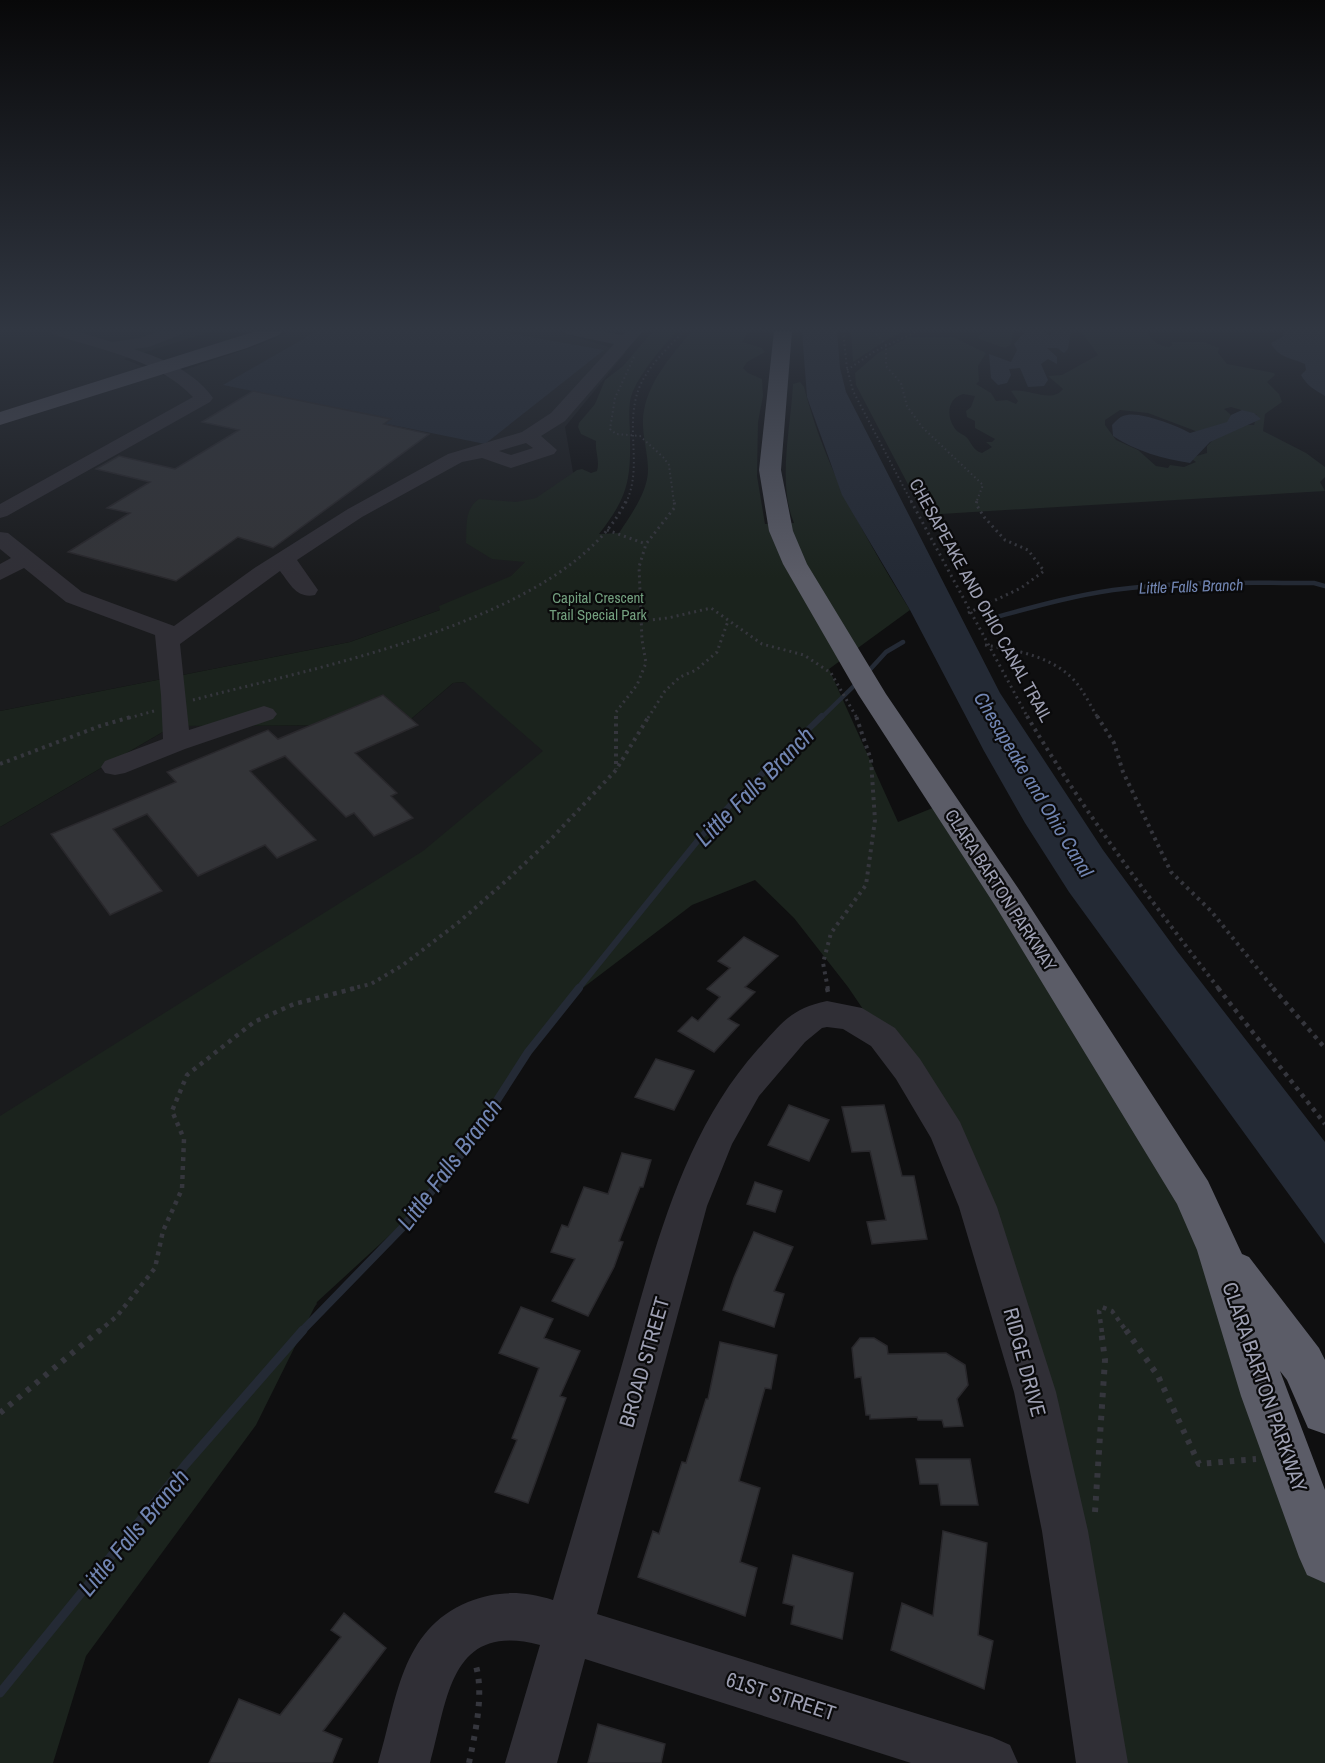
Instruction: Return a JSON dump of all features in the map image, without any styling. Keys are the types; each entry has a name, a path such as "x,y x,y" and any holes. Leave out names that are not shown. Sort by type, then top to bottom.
{"highway":[{"name":"CLARA BARTON PARKWAY","path":"776,413 770,470 781,531 846,672 864,703 1008,899 1193,1194 1219,1250 1265,1396 1325,1557"},
{"name":"CLARA BARTON PARKWAY","path":"1219,1250 1303,1365 1325,1412"}],"main road":[{"path":"0,419 18,413"}],"street":[{"path":"0,512 177,413"},
{"path":"167,642 315,538 327,542 338,539 437,480 443,475 440,465 460,456 529,436 562,413"},
{"path":"0,538 74,597 118,614 147,622 166,631 174,694 176,743"},
{"path":"287,557 285,563 307,590"},
{"path":"0,573 26,558"},
{"path":"50,609 74,597"},
{"path":"96,629 118,614"},
{"path":"115,767 176,743 264,714"},
{"name":"RIDGE DRIVE","path":"837,1014 850,1017 883,1037 908,1069 947,1133 978,1207 1035,1392 1065,1531 1102,1763"},
{"name":"BROAD STREET","path":"531,1763 688,1206 716,1140 747,1086 794,1033 812,1017 837,1014"},
{"name":"61ST STREET","path":"466,1627 490,1618 516,1616 570,1630 992,1763"},
{"path":"404,1763 433,1660 448,1641 466,1627"}],"path":[{"path":"613,413 610,429 616,434 635,435 645,439 669,465 675,507 646,544 639,567 641,621 646,663 637,685 616,712 616,770"},
{"path":"205,697 380,649 498,608 517,600 554,576 582,557 607,530 623,508 637,473 636,413"},
{"name":"CHESAPEAKE AND OHIO CANAL TRAIL","path":"863,413 985,645 1060,769 1114,850 1325,1124"},
{"path":"912,413 922,427 983,485 976,504 984,518 1005,540 1028,550 1044,571 1021,588 968,613"},
{"path":"607,530 646,544"},
{"path":"641,621 668,618 711,608 762,644 794,651 813,659 831,673 846,672"},
{"path":"0,1413 117,1316 155,1268 163,1231 182,1189 184,1139 171,1111 187,1075 254,1022 294,1004 371,984 403,964 459,922 551,839 616,770 665,691 680,677 696,670 717,652 728,621"},
{"path":"985,645 1011,649 1042,659 1059,668 1072,679 1114,743 1123,772 1171,872 1211,910 1254,966 1325,1048"},
{"path":"837,1014 826,988 824,963 831,933 866,885 875,820 872,760 864,703"},
{"path":"0,764 100,726"},
{"path":"1065,1531 1084,1530 1092,1524 1095,1512 1105,1360 1099,1321 1099,1311 1102,1307 1112,1311 1158,1376 1194,1457 1199,1464 1204,1465"},
{"path":"466,1627 478,1672 477,1727 469,1763"}],"shaded area":[{"path":"0,413 576,413 565,427 585,539 511,585 350,642 0,711"},
{"path":"552,674 675,874 366,1248 223,1116 317,1304 0,1688 0,827 173,726 404,725 453,683"}],"green space":[{"name":"Capital Crescent Trail Special Park","path":"587,413 629,413 628,478 616,510 599,534 619,533 645,487 648,463 644,413 760,413 757,476 765,524 794,523 786,490 786,454 790,413 812,413 823,446 848,503 910,610 829,669 898,822 945,803 1193,1194 1325,1557 1325,1763 1102,1763 1066,1531 947,1133 848,987 794,918 755,880 692,905 563,1003 440,1189 317,1302 256,1425 86,1656 53,1763 0,1763 0,1116 423,851 543,751 464,682 453,683 404,725 173,726 0,827 0,711 350,642 440,610 439,606 511,576 525,562 492,559 466,543 467,518 471,508 479,499 516,502 536,498 577,470 582,469 591,473 597,471 596,441 581,434 579,423"},
{"path":"871,413 950,413 951,421 957,431 982,453 992,447 986,442 992,442 995,439 975,428 975,421 967,417 966,413 1115,413 1105,420 1105,425 1116,440 1138,450 1156,466 1168,468 1170,465 1184,467 1196,462 1190,458 1207,453 1207,446 1213,440 1206,435 1149,413 1229,413 1235,425 1254,425 1257,415 1251,413 1266,413 1263,431 1306,453 1325,467 1325,477 1320,482 1325,491 924,515"}],"water":[{"path":"346,413 524,413 485,444 343,415"},
{"name":"Chesapeake and Ohio Canal","path":"813,413 857,413 1000,693 1103,850 1177,951 1325,1142 1325,1244 1069,892 1025,823 984,751 910,610 842,495"},
{"path":"1254,413 1261,419 1210,442 1190,463 1150,454 1113,436 1112,425 1120,417 1127,415 1168,423 1190,433 1227,422 1231,415"}],"building":[{"path":"216,413 363,413 391,419 384,424 429,434 273,548 238,537 176,581 68,552 130,513 107,508 150,482 96,469 119,456 175,469 239,430 202,422"},
{"path":"383,695 418,725 355,753 397,793 391,796 413,818 374,836 354,813 346,817 285,756 250,771 316,840 277,858 265,845 198,876 147,814 113,829 162,891 110,915 51,834 176,782 167,772 268,730 278,739"},
{"path":"744,937 778,956 745,987 755,992 728,1019 739,1025 714,1052 678,1031 692,1017 698,1021 720,997 707,989 730,968 718,961"},
{"path":"656,1059 694,1071 674,1110 635,1097"},
{"path":"789,1105 829,1120 809,1161 768,1145"},
{"path":"884,1105 902,1176 914,1176 927,1239 872,1244 867,1222 886,1220 870,1151 852,1152 842,1107"},
{"path":"622,1153 651,1160 643,1187 640,1187 619,1241 623,1242 614,1267 588,1316 552,1301 575,1259 551,1252 562,1225 568,1227 584,1187 608,1194"},
{"path":"755,1182 782,1191 775,1212 747,1204"},
{"path":"754,1232 793,1247 774,1291 784,1294 774,1327 723,1310"},
{"path":"521,1307 553,1319 544,1338 580,1351 560,1396 566,1398 528,1503 495,1492 517,1440 512,1438 539,1368 499,1353"},
{"path":"860,1338 874,1338 887,1346 888,1354 946,1353 965,1365 968,1385 957,1399 963,1426 944,1427 942,1420 918,1420 917,1417 870,1419 870,1415 866,1415 861,1377 855,1378 852,1348"},
{"path":"720,1342 777,1355 771,1389 765,1388 739,1481 760,1488 740,1562 757,1568 745,1616 638,1577 653,1531 659,1534 682,1462 686,1463 706,1399 708,1399"},
{"path":"916,1459 970,1459 978,1505 941,1505 938,1484 920,1484"},
{"path":"943,1531 987,1543 978,1635 993,1641 984,1689 891,1650 902,1603 933,1616"},
{"path":"793,1555 853,1573 842,1639 791,1624 794,1606 783,1603"},
{"path":"344,1613 386,1648 323,1731 342,1739 332,1763 209,1763 239,1699 280,1715 341,1637 331,1630"},
{"path":"598,1724 665,1744 661,1763 588,1763"}],"waterway":[{"name":"Little Falls Branch","path":"989,619 1082,596 1138,587 1239,583 1314,583 1325,586"},
{"name":"Little Falls Branch","path":"865,675 886,652 903,642"},
{"name":"Little Falls Branch","path":"821,718 858,682"},
{"name":"Little Falls Branch","path":"578,989 699,839 734,801 822,716"},
{"name":"Little Falls Branch","path":"301,1332 403,1227 467,1147 528,1052 579,988"},
{"name":"Little Falls Branch","path":"0,1693 186,1464 303,1330"}]}
